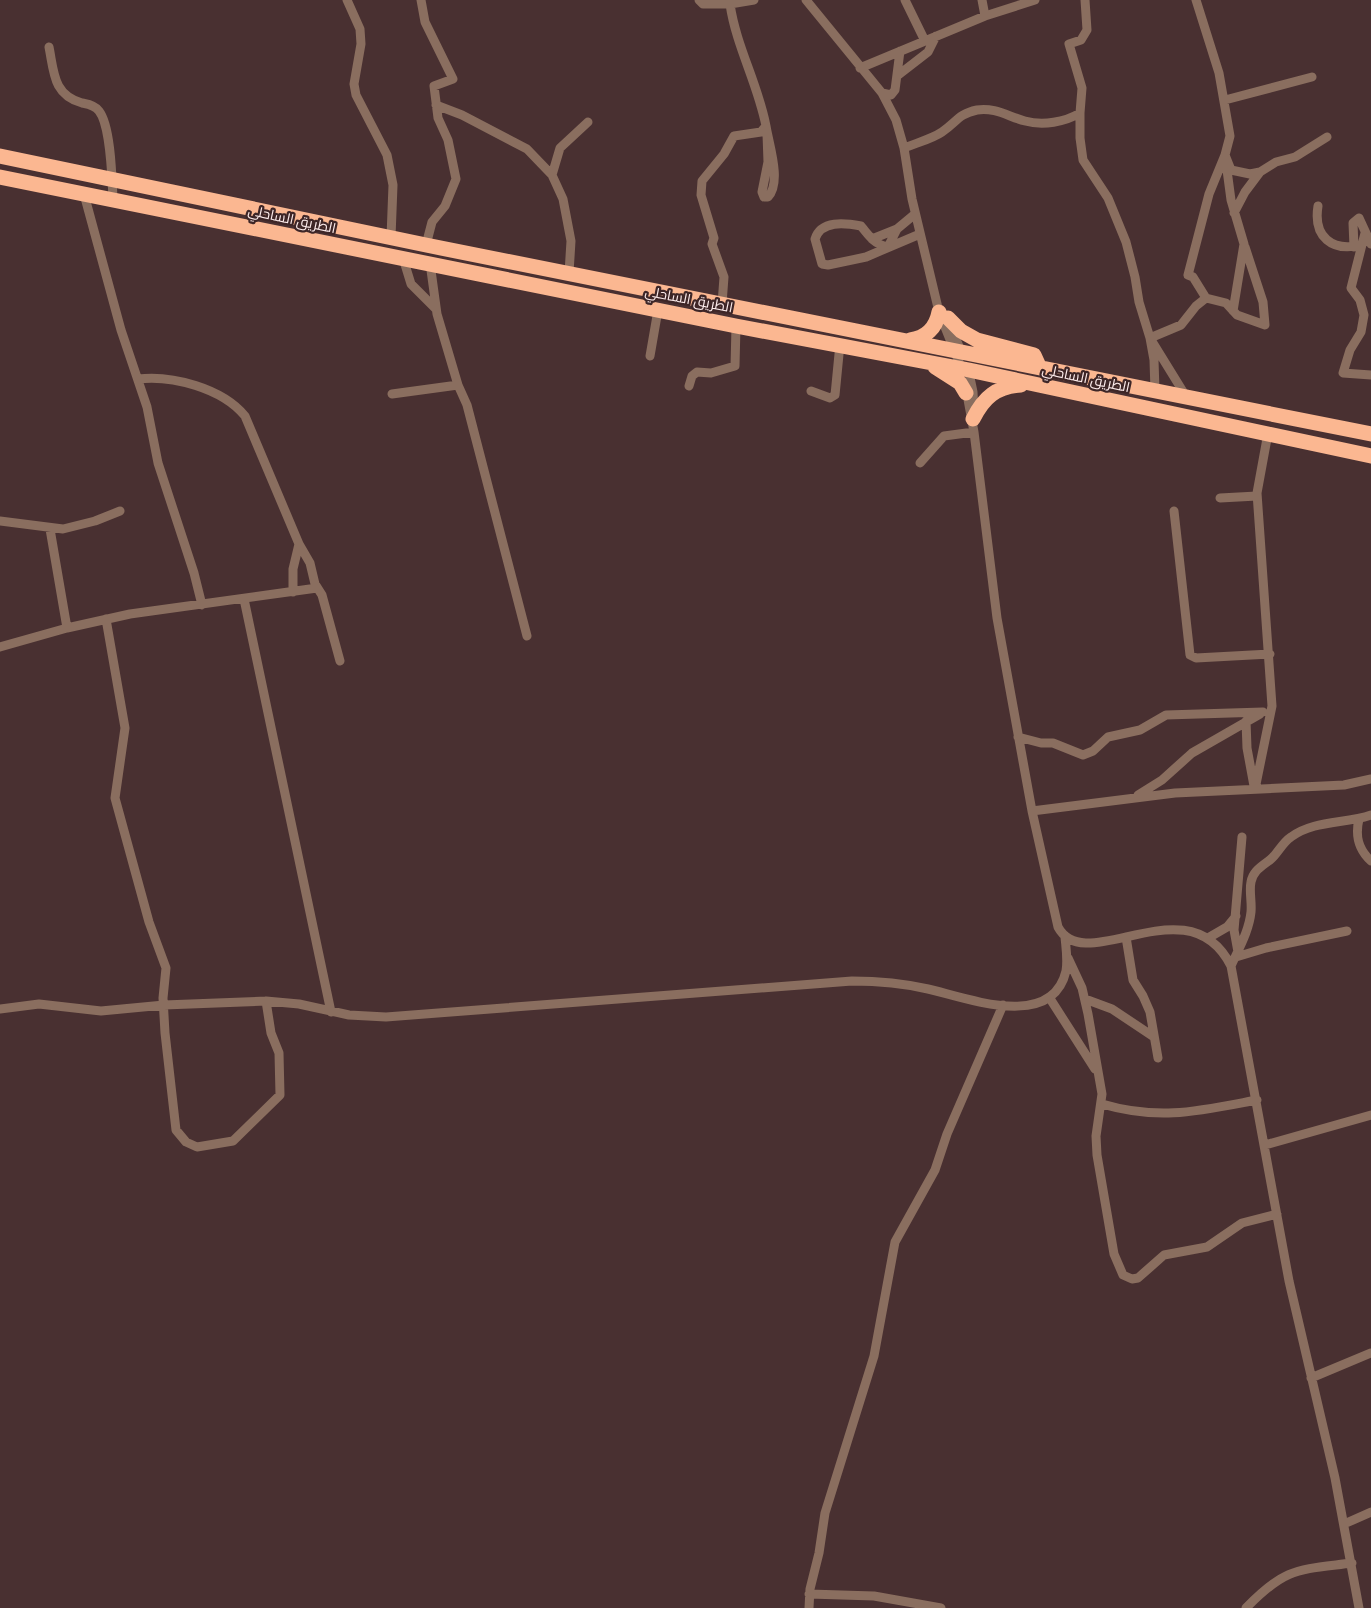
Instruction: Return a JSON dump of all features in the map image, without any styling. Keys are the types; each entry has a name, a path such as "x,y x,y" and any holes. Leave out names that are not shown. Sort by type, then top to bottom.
{"highway":[{"name":"الطريق الساحلي","path":"0,156 390,237 1371,434"},
{"name":"الطريق الساحلي","path":"0,177 736,326 840,344 965,369 1371,456"},
{"path":"909,340 927,334 935,325 941,309 961,330 978,340 1034,355 1039,366"},
{"path":"927,362 955,379 966,393"},
{"path":"973,426 984,400 996,391 1012,386 1037,385"}],"street":[{"path":"347,0 360,29 361,44 354,84 360,103 387,155 393,186 390,237"},
{"path":"421,0 425,22 453,79 434,86 438,118 451,149 456,179 445,206 432,222 426,244"},
{"path":"699,0 703,4 730,4 754,0"},
{"path":"806,0 882,93 896,120 904,148 915,214 941,309 973,392 973,426"},
{"path":"905,0 925,41"},
{"path":"982,0 985,16"},
{"path":"860,68 985,16 1035,0"},
{"path":"1086,0 1087,30 1081,40 1069,44 1082,88 1080,138 1083,160 1108,198 1126,242 1139,302 1150,338 1154,360 1155,391"},
{"path":"1196,0 1219,73 1230,136 1225,155 1209,194 1188,275 1193,277 1206,298 1226,303 1238,315 1265,325 1263,302 1234,213 1225,155"},
{"path":"730,4 732,22 761,100 767,130 775,176 774,191 768,197 764,197 762,192 768,162 767,130"},
{"path":"897,76 928,52 936,36"},
{"path":"48,47 55,78 63,94 71,100 96,108 101,114 109,145 113,199"},
{"path":"882,93 892,95 895,90 900,52"},
{"path":"1224,100 1312,77"},
{"path":"436,105 462,115 527,149 552,175 563,199 571,241 569,273"},
{"path":"904,148 942,132 962,114 980,110 1007,113 1025,122 1046,123 1071,118 1080,113"},
{"path":"552,175 560,148 588,122"},
{"path":"722,304 724,278 712,244 714,238 701,195 702,181 724,154 734,136 743,133 750,135 767,130"},
{"path":"1225,155 1232,170 1250,174 1260,172 1276,162 1294,157 1327,137"},
{"path":"1234,213 1245,192 1260,172"},
{"path":"84,194 107,283 147,407 158,463 194,573 202,604"},
{"path":"1318,206 1316,217 1319,231 1333,245 1348,248 1362,245"},
{"path":"872,239 897,229 915,214"},
{"path":"1362,245 1353,223 1359,218 1366,233 1351,288 1360,300 1364,314 1361,332 1350,350 1343,373 1371,375"},
{"path":"888,247 881,246 872,239 861,226 844,223 830,225 820,230 815,239 822,264 828,265 866,257 920,234"},
{"path":"888,247 897,229"},
{"path":"1233,310 1244,244"},
{"path":"403,258 411,284 435,308"},
{"path":"430,263 435,308 458,385 467,405 491,490 527,636"},
{"path":"1150,338 1181,325 1206,298"},
{"path":"650,356 658,310"},
{"path":"689,386 692,376 697,372 711,373 735,366 736,326"},
{"path":"1150,338 1187,398"},
{"path":"811,391 830,398 835,395 840,344"},
{"path":"0,1010 39,1004 101,1011 164,1004 266,1001 298,1004 331,1012 386,1017 852,981 910,985 1003,1005 1024,1007 1049,997 1064,979 1065,937 1056,921 1018,737 998,618 973,426 966,393 965,369"},
{"path":"138,380 155,378 187,382 216,395 240,410 250,424 299,544 310,563 317,588 322,595 340,661"},
{"path":"392,394 458,385"},
{"path":"920,463 944,436 973,426"},
{"path":"1255,789 1272,706 1270,654 1257,496 1268,433"},
{"path":"1220,498 1257,496"},
{"path":"0,521 50,529 75,528 120,511"},
{"path":"1174,512 1190,655 1196,658 1270,654"},
{"path":"50,529 68,628"},
{"path":"293,592 293,569 299,544"},
{"path":"0,647 68,628 164,608 317,588"},
{"path":"244,599 331,1012"},
{"path":"106,619 125,728 115,798 149,922 166,968 164,1004 176,1130 186,1142 197,1147 233,1141 280,1095 279,1053 271,1033 266,1001"},
{"path":"1132,797 1162,780 1192,753 1272,706"},
{"path":"1018,737 1041,743 1053,743 1083,755 1093,752 1108,736 1134,732 1166,715 1263,712"},
{"path":"1246,721 1248,755 1255,789"},
{"path":"1032,811 1132,797 1221,789 1344,785 1371,779"},
{"path":"1235,958 1250,920 1250,884 1257,870 1274,856 1284,843 1299,832 1316,826 1359,819 1371,815"},
{"path":"1359,819 1357,831 1359,843 1371,861"},
{"path":"1242,837 1234,938 1235,958 1257,1100 1295,1314 1344,1524 1359,1608"},
{"path":"1208,938 1221,931 1236,916"},
{"path":"1065,937 1082,944 1174,929 1192,931 1208,938 1235,958 1266,948 1347,931"},
{"path":"1126,937 1133,980 1148,1004 1158,1058"},
{"path":"1066,956 1078,977 1085,999 1102,1104 1096,1136 1097,1156 1114,1254 1123,1275 1138,1278 1164,1255 1207,1247 1242,1223 1277,1214"},
{"path":"1049,997 1098,1074"},
{"path":"1085,999 1112,1009 1154,1038"},
{"path":"809,1608 809,1594 819,1553 828,1500 874,1356 895,1242 935,1170 947,1134 1003,1005"},
{"path":"1102,1104 1144,1114 1165,1115 1257,1100"},
{"path":"1265,1145 1371,1115"},
{"path":"1311,1378 1371,1353"},
{"path":"1344,1524 1371,1512"},
{"path":"1246,1608 1267,1586 1284,1575 1303,1569 1352,1563"},
{"path":"809,1594 874,1596 941,1608"}]}
